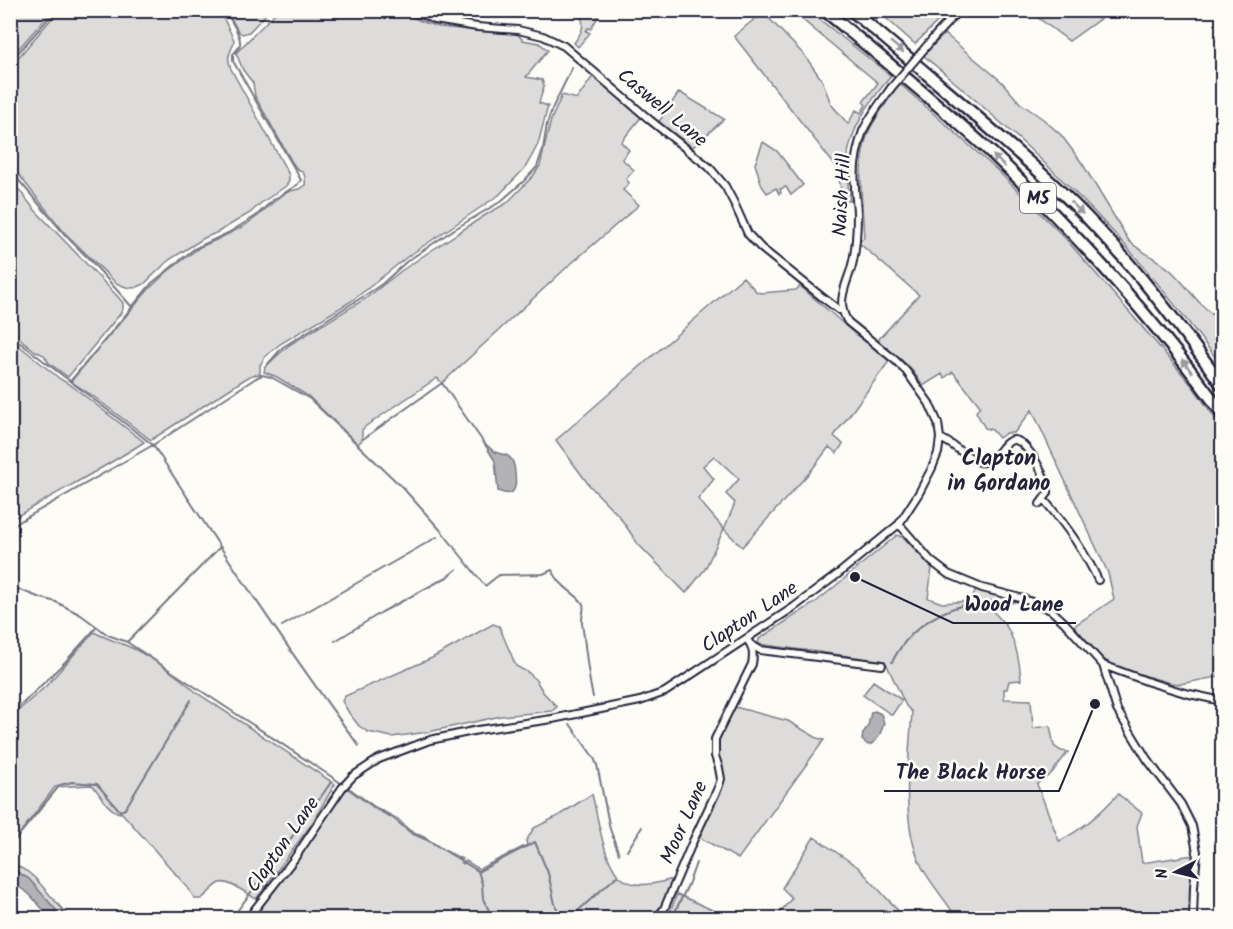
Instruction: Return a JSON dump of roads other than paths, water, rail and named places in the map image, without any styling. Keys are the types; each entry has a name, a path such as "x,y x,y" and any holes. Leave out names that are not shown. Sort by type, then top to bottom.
{"highway":[{"name":"M5","path":"824,10 993,154 1039,200 1129,296 1178,353 1222,413"},
{"name":"M5","path":"851,10 1027,160 1075,206 1154,294 1222,385"}],"street":[{"name":"Caswell Lane","path":"411,10 435,20 477,27 518,30 543,36 564,46 709,167 725,186 748,234 761,249 839,310 843,310"},
{"name":"Naish Hill","path":"843,310 842,296 855,247 857,214 854,184 856,159 863,132 891,88 959,10"},
{"path":"843,310 848,322 895,360 912,379 935,415 940,438 974,460 982,462 993,459 1010,441 1018,441 1030,452 1047,483 1048,493 1042,502 1064,524 1086,556 1098,580"},
{"name":"Clapton Lane","path":"248,918 294,859 342,788 354,776 379,759 430,740 639,701 665,692 749,642 899,524 926,480 938,453 940,438"},
{"path":"899,524 929,559 948,574 982,588 1024,599 1051,610 1103,665 1117,710 1147,759 1181,804 1192,826 1197,852 1193,918"},
{"path":"749,642 760,650 882,665"},
{"name":"Moor Lane","path":"657,918 664,909 718,789 721,779 715,756 715,739 753,664 754,656 749,642"},
{"path":"1103,665 1185,693 1222,701"}],"waterway":[{"path":"10,62 56,10"},
{"path":"71,381 152,283 194,249 228,233 256,216 273,200 301,180 233,61 233,54 240,46 240,39 224,10"},
{"path":"267,365 283,347 382,284 406,262 500,202 524,181 537,167 552,109 572,68"},
{"path":"10,170 67,237 132,307"},
{"path":"10,335 153,445 262,375 271,377 310,399 403,488 485,586 499,575 543,574 552,570 560,582 583,604 582,623 593,697"},
{"path":"363,439 442,383 484,443"},
{"path":"10,527 153,445 280,635 359,746"},
{"path":"282,626 437,537"},
{"path":"127,642 220,547"},
{"path":"335,641 382,612 447,577 457,569"},
{"path":"10,586 56,602 81,615 108,635 127,642 335,779 376,809 393,818 411,833 427,840 478,871 483,899 493,918"},
{"path":"892,662 913,633 931,619 964,605 975,606 992,601"},
{"path":"10,716 96,628"},
{"path":"10,846 60,785 72,782 97,784 120,811 125,809 191,700"},
{"path":"570,724 597,765 610,829 619,854"},
{"path":"232,918 331,782"},
{"path":"627,851 642,827"},
{"path":"479,871 535,842 548,873 555,904 561,918"},
{"path":"672,918 696,863"},
{"path":"570,918 618,875"}],"place":[{"name":"Wood Lane","path":"855,577"},
{"name":"The Black Horse","path":"1095,704"}],"district":[{"name":"Clapton in Gordano","path":"999,470"}]}
